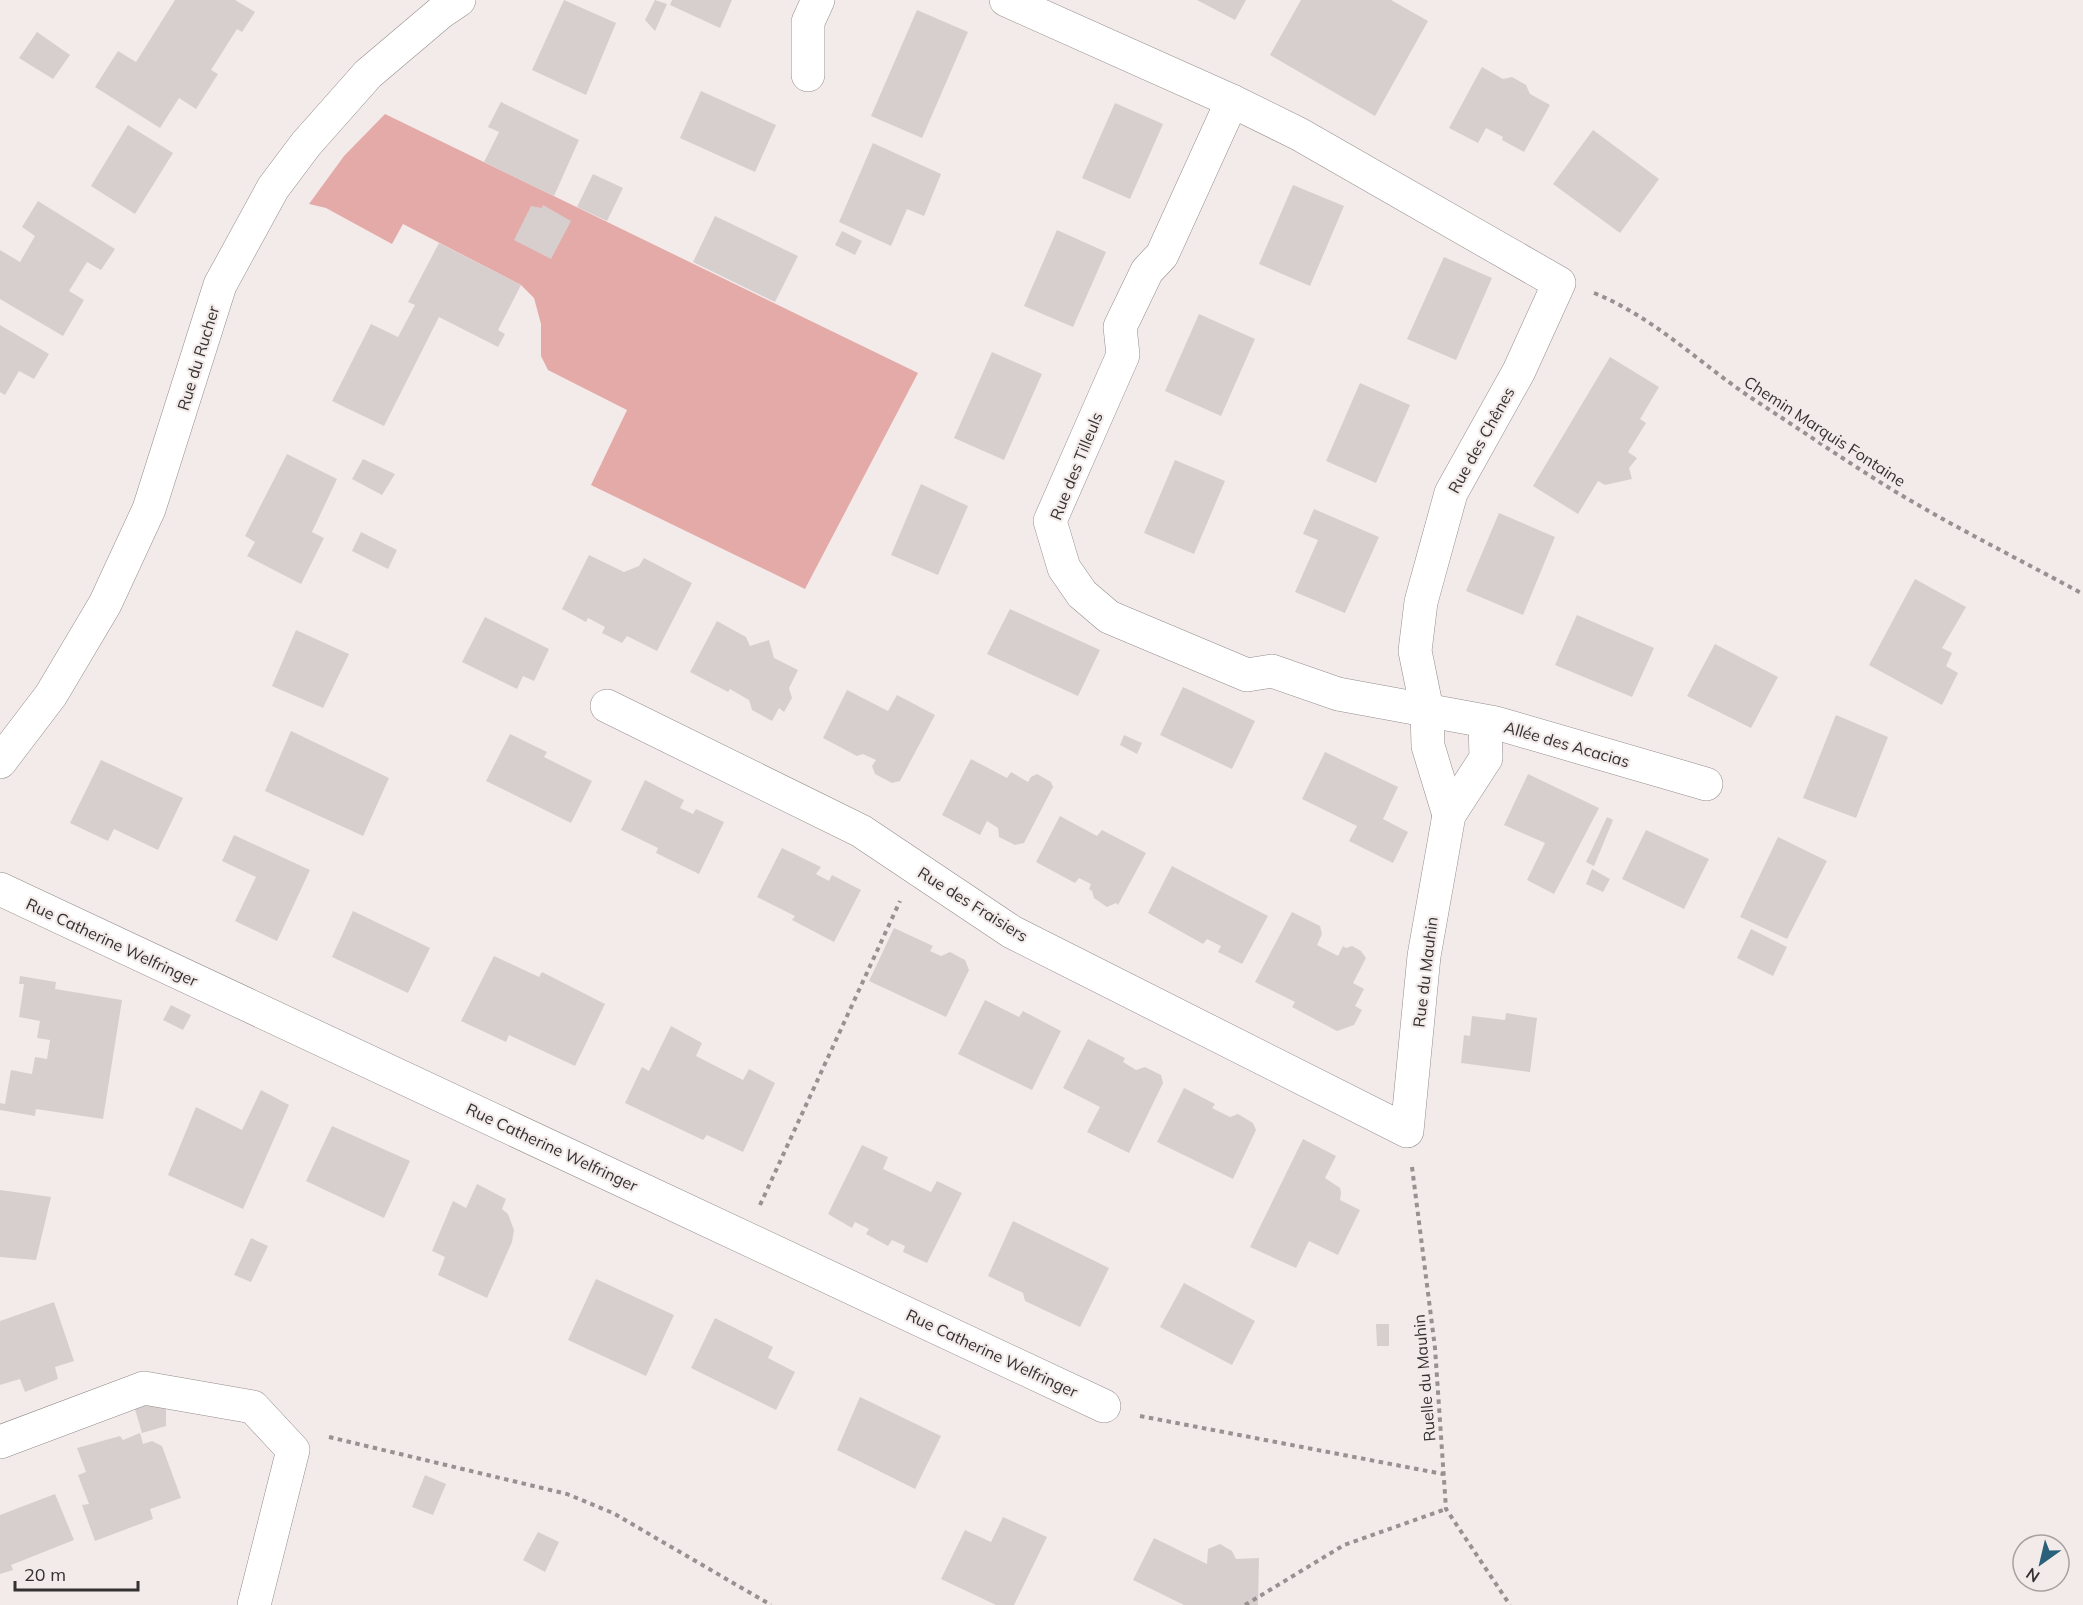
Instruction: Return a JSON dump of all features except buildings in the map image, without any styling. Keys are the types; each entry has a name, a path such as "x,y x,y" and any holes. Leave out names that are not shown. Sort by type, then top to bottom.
{"street":[{"name":"Rue du Rucher","path":"0,762 51,695 105,604 149,509 220,285 273,188 306,144 368,74 440,13 459,0"},
{"path":"808,75 808,22 818,0"},
{"path":"1006,0 1232,100 1299,134 1559,284"},
{"name":"Rue des Tilleuls","path":"1232,100 1162,255 1147,271 1120,327 1123,354 1050,521 1064,568 1082,594 1109,617 1247,675 1272,671 1338,694 1427,710"},
{"name":"Rue des Chênes","path":"1427,710 1415,651 1416,641 1421,602 1451,493 1519,371 1559,284"},
{"name":"Rue des Fraisiers","path":"607,706 861,831 1011,932 1407,1131"},
{"name":"Allée des Acacias","path":"1427,710 1496,723 1706,784"},
{"name":"Rue du Mauhin","path":"1427,710 1428,746 1449,815"},
{"name":"Rue du Mauhin","path":"1407,1131 1424,956 1449,815 1486,758 1485,722"},
{"name":"Rue Catherine Welfringer","path":"0,889 1104,1406"},
{"path":"0,1442 144,1388 253,1407 287,1443 254,1605"}],"path":[{"name":"Chemin Marquis Fontaine","path":"1559,284 1596,293 1640,316 1684,346 1743,392 1906,498 2083,594"},
{"path":"745,1237 904,893 918,869"},
{"name":"Ruelle du Mauhin","path":"1407,1131 1435,1348 1446,1509 1510,1605"},
{"path":"1104,1406 1146,1418 1443,1474"},
{"path":"287,1443 311,1433 567,1494 613,1513 771,1605"},
{"path":"1245,1605 1344,1545 1446,1509"}],"shaded area":[{"path":"385,114 918,373 805,589 591,485 627,410 548,370 541,356 541,324 534,298 521,285 403,224 392,244 326,208 309,204 344,156"}]}
